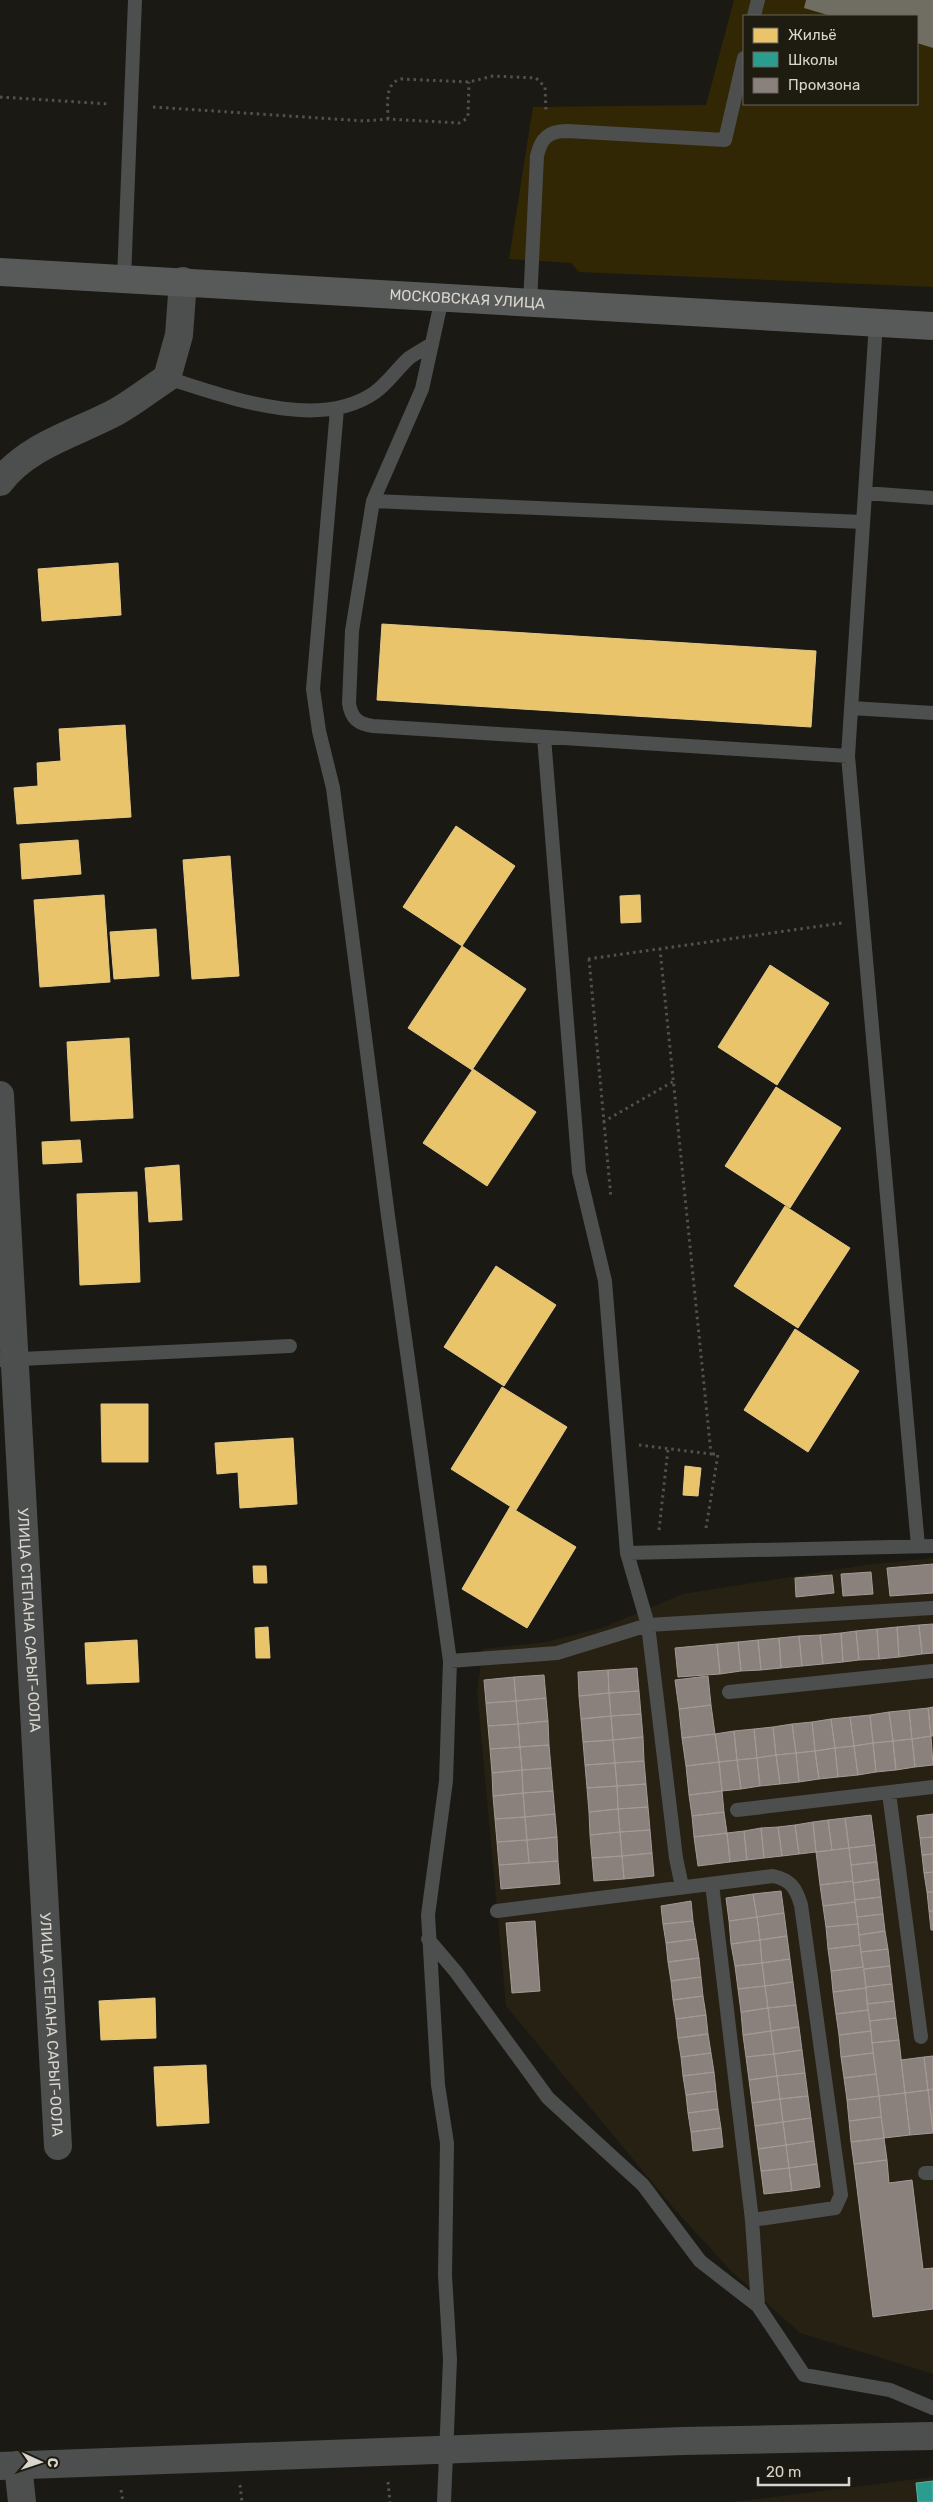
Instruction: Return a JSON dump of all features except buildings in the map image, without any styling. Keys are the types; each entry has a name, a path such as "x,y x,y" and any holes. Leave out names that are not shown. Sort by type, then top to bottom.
{"main road":[{"name":"МОСКОВСКАЯ УЛИЦА","path":"0,272 933,326"}],"street":[{"path":"4,473 54,440 117,412 167,378 179,335 183,282"},
{"name":"УЛИЦА СТЕПАНА САРЫГ-ООЛА","path":"0,1095 7,1359 58,2146"},
{"path":"22,2502 9,2465 684,2441 933,2436"}],"lane":[{"path":"124,279 135,0"},
{"path":"754,15 758,0"},
{"path":"530,304 537,156 540,144 546,136 556,131 567,130 725,140 743,62"},
{"path":"442,298 422,389 373,501 352,631 348,703 350,712 355,720 363,725 373,726 848,756"},
{"path":"876,323 848,756 918,1546"},
{"path":"167,378 250,404 304,410 337,409 373,393 410,357 432,344"},
{"path":"337,409 313,689 319,731 333,788 388,1216 450,1661 446,1781 428,1915 438,2085 447,2143 445,2275 450,2360 444,2502"},
{"path":"865,493 933,498"},
{"path":"373,501 863,522"},
{"path":"851,708 933,713"},
{"path":"544,736 576,1138 584,1197 605,1281 627,1553 648,1625 675,1849 682,1887"},
{"path":"7,1359 290,1346"},
{"path":"627,1553 933,1546"},
{"path":"450,1661 557,1653 648,1625 933,1608"},
{"path":"729,1692 933,1671"},
{"path":"737,1810 933,1787"},
{"path":"889,1793 921,2037"},
{"path":"497,1911 774,1876 792,1884 802,1905 841,2195 835,2208 752,2220"},
{"path":"712,1884 752,2220 758,2306"},
{"path":"428,1939 456,1972 548,2098 643,2185 700,2261 758,2306 804,2374 890,2390 933,2408"}],"path":[{"path":"388,119 389,88 395,80 469,82 493,76 529,76 542,82 546,93 546,136"},
{"path":"0,97 365,120 463,122 468,116 469,82"},
{"path":"562,963 842,923"},
{"path":"660,949 711,1454"},
{"path":"576,1138 674,1081"},
{"path":"618,1443 718,1454 703,1551"},
{"path":"656,1552 668,1449"},
{"path":"387,2474 390,2502"},
{"path":"239,2478 242,2502"}],"shaded area":[{"path":"734,0 933,0 933,287 579,272 571,263 509,259 533,107 706,105"},
{"path":"933,1558 933,2374 800,2333 729,2269 671,2205 506,2006 477,1691 483,1649 545,1642 602,1628 683,1594 865,1565"},
{"path":"933,2477 933,2502 733,2502"}]}
